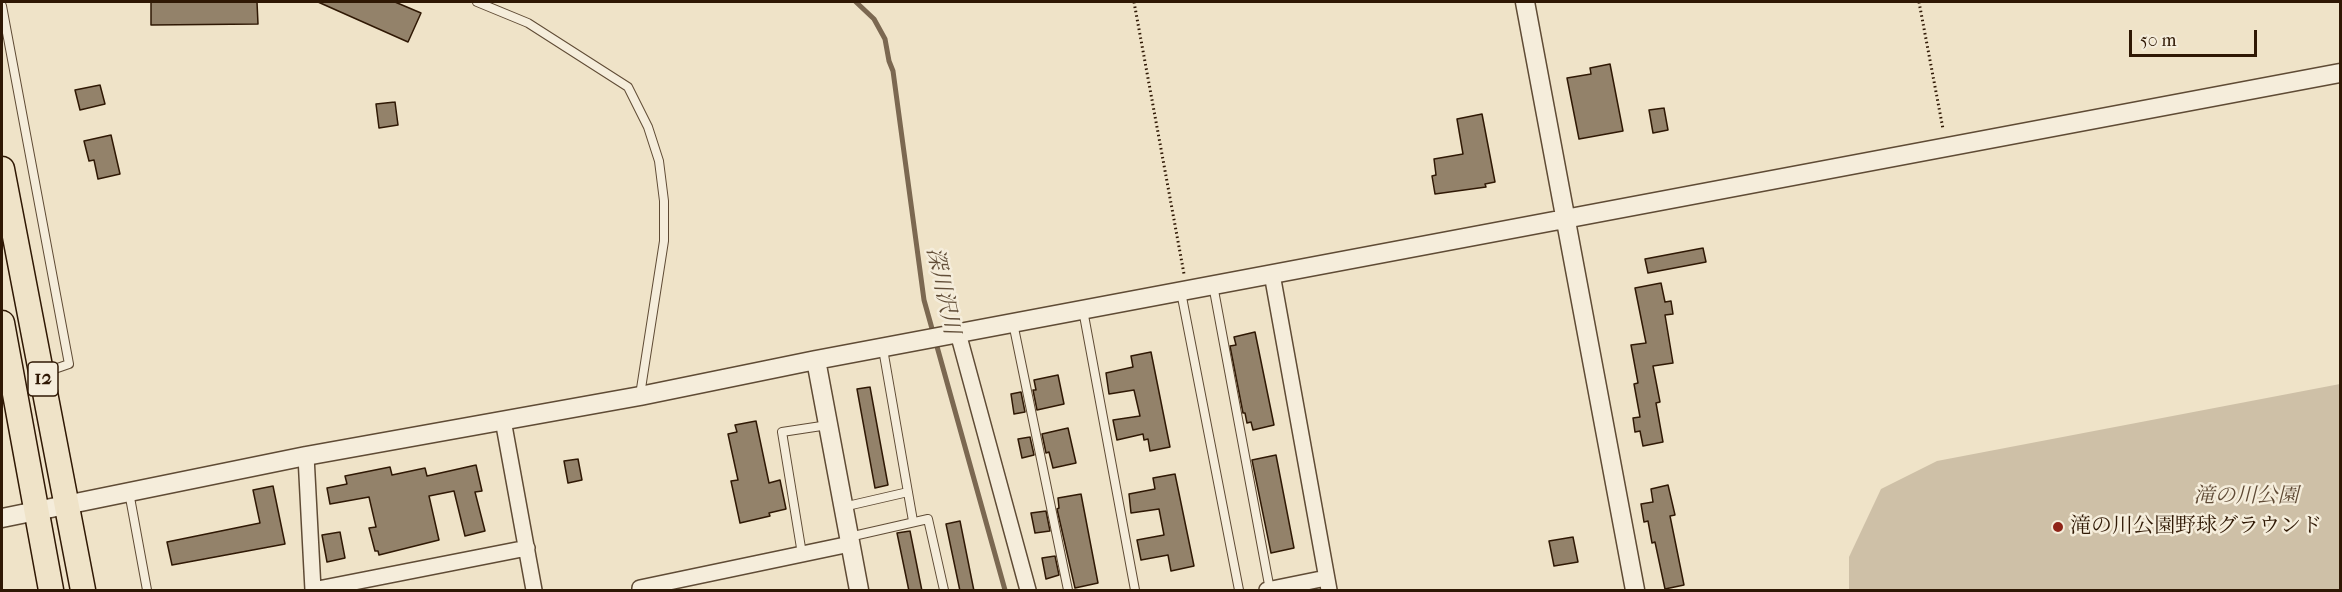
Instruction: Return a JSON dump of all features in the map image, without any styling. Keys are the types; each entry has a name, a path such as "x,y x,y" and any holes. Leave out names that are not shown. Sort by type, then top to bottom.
{"highway":[{"name":"12","path":"2,169 83,591"},
{"name":"12","path":"2,323 51,591"}],"street":[{"path":"1525,2 1635,591"},
{"path":"2,518 306,456 640,396 816,360 1566,217 2340,73"},
{"path":"1269,590 1328,584 1272,274"},
{"path":"951,335 1028,591"},
{"path":"816,360 859,591"},
{"path":"502,420 534,591"},
{"path":"306,456 313,590 527,548"},
{"path":"640,591 640,588 802,554 849,541"}],"lane":[{"path":"477,2 528,23 628,87 648,127 659,161 664,201 664,241 640,396"},
{"path":"2,6 69,364 42,374"},
{"path":"1213,285 1269,590"},
{"path":"1184,291 1239,591"},
{"path":"1083,310 1134,591"},
{"path":"1013,323 1068,591"},
{"path":"883,348 913,521"},
{"path":"802,554 782,432 828,425"},
{"path":"129,492 147,591"},
{"path":"843,507 908,492"},
{"path":"849,541 913,521 928,519 944,591"}],"path":[{"path":"1134,2 1184,291"},
{"path":"1919,2 1946,147"}],"green space":[{"name":"滝の川公園","path":"2340,384 2340,590 1849,590 1849,557 1881,489 1937,461"}],"building":[{"path":"151,2 257,2 258,24 151,25"},
{"path":"318,2 395,2 421,13 408,42"},
{"path":"1610,64 1623,131 1579,139 1567,78 1591,74 1590,68"},
{"path":"100,85 105,104 80,110 75,90"},
{"path":"395,102 398,125 379,128 376,104"},
{"path":"1664,108 1668,130 1653,133 1649,110"},
{"path":"1482,114 1495,182 1485,184 1486,187 1435,194 1432,176 1436,175 1434,159 1463,154 1457,119"},
{"path":"111,135 120,174 98,179 94,160 89,161 84,141"},
{"path":"1703,248 1706,262 1648,273 1645,259"},
{"path":"1661,283 1665,302 1671,301 1673,314 1665,315 1673,363 1653,366 1660,402 1656,403 1663,442 1643,446 1640,431 1635,432 1633,418 1640,417 1634,384 1638,383 1631,345 1646,343 1635,288"},
{"path":"1255,332 1274,425 1253,430 1251,422 1247,423 1245,413 1243,413 1230,346 1236,345 1234,337"},
{"path":"1151,352 1170,447 1150,451 1148,439 1144,440 1143,434 1117,440 1113,420 1140,416 1134,390 1109,394 1106,373 1133,367 1131,356"},
{"path":"1058,375 1064,404 1037,410 1033,390 1036,390 1034,380"},
{"path":"870,387 888,485 875,488 857,389"},
{"path":"1021,392 1025,412 1014,414 1011,394"},
{"path":"756,421 769,483 780,480 786,509 769,513 770,516 740,523 731,481 738,480 728,434 737,432 735,425"},
{"path":"1068,428 1076,463 1053,468 1049,452 1046,453 1042,434"},
{"path":"1030,437 1034,455 1022,458 1018,439"},
{"path":"1276,455 1294,548 1271,553 1252,460"},
{"path":"578,459 582,480 568,483 564,461"},
{"path":"476,465 482,491 475,492 485,531 465,536 454,491 429,496 439,540 379,555 378,551 375,551 369,528 376,527 369,497 330,504 327,488 347,484 345,476 390,467 392,475 425,468 427,476"},
{"path":"1175,474 1194,566 1171,571 1168,555 1141,560 1137,540 1164,535 1159,509 1131,513 1129,494 1155,489 1153,478"},
{"path":"1668,485 1675,515 1670,516 1684,585 1665,589 1655,542 1652,543 1648,521 1644,522 1641,504 1653,502 1651,489"},
{"path":"273,486 285,544 172,565 167,542 260,523 253,490"},
{"path":"1081,494 1098,583 1075,588 1057,509 1059,508 1058,498"},
{"path":"1046,511 1050,531 1035,533 1031,513"},
{"path":"960,521 974,591 960,591 946,524"},
{"path":"910,531 922,591 909,591 897,533"},
{"path":"340,532 345,558 327,562 322,535"},
{"path":"1573,537 1578,562 1554,566 1549,541"},
{"path":"1055,556 1059,575 1046,579 1042,558"}],"waterway":[{"name":"深川沢川","path":"856,2 874,19 885,39 893,71 924,300 1005,590"}],"place":[{"name":"滝の川公園野球グラウンド","path":"2058,527"}]}
